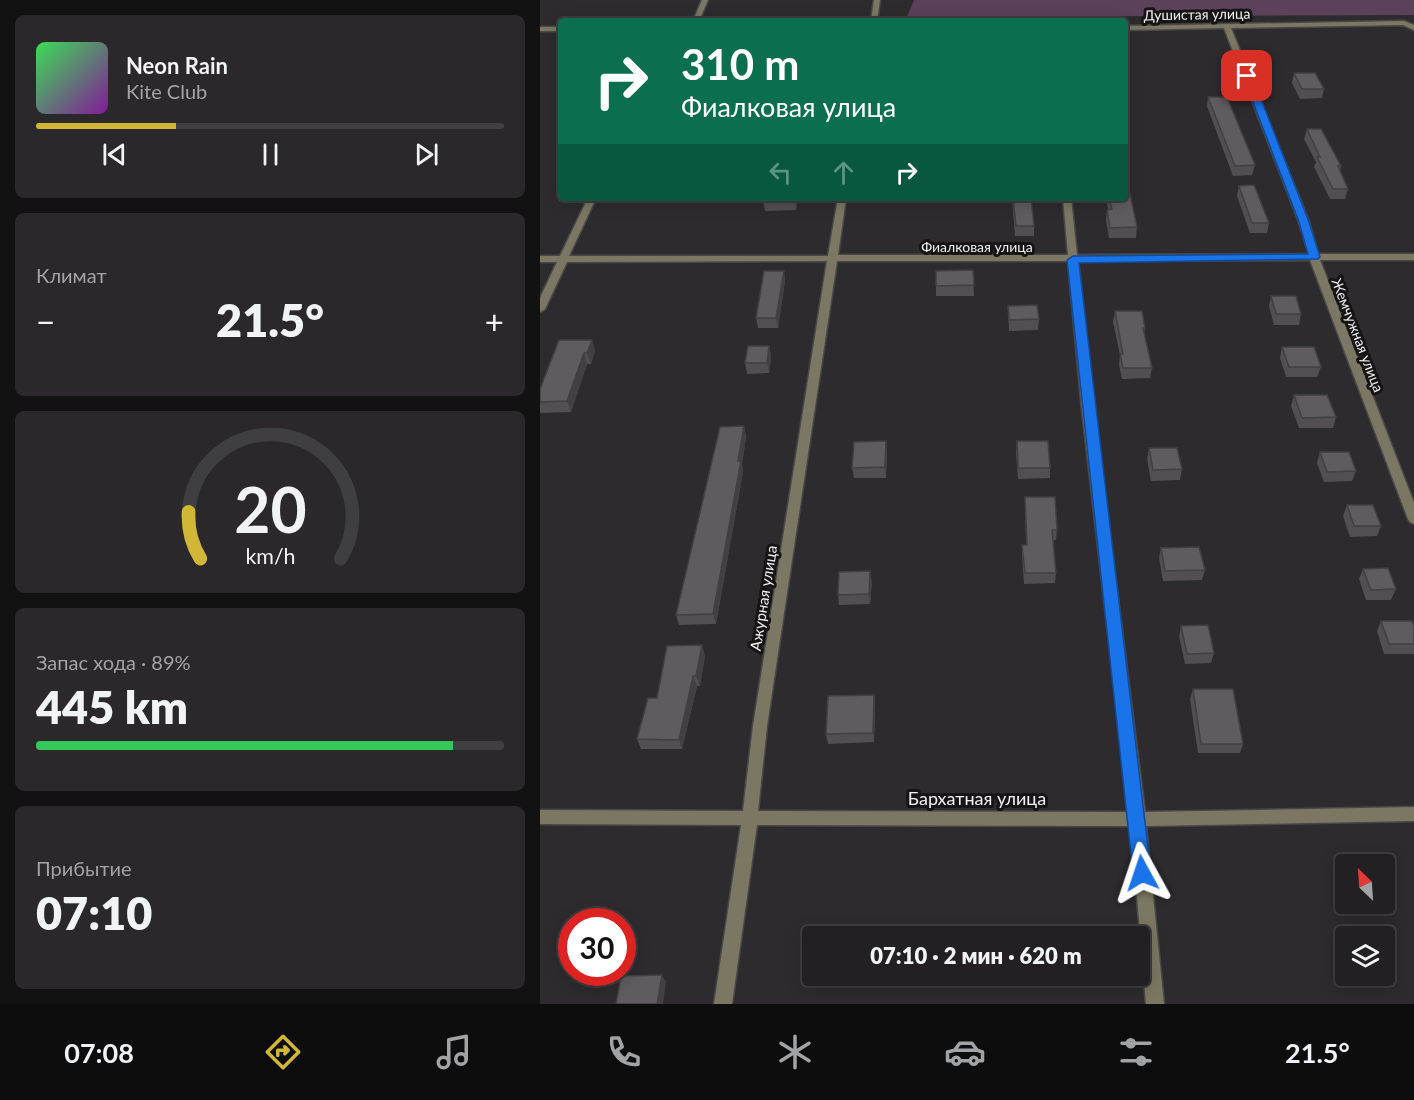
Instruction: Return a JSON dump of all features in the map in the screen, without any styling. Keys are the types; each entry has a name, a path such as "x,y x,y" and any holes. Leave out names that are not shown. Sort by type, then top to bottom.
{"street":[{"path":"697,18 705,0"},
{"path":"874,18 877,0"},
{"name":"Душистая улица","path":"1128,28 1404,23 1413,27"},
{"name":"Жемчужная улица","path":"1227,26 1304,222 1314,257 1414,519"},
{"path":"540,29 558,29"},
{"path":"540,309 591,201"},
{"name":"Ажурная улица","path":"723,1004 750,818 760,726 842,201"},
{"path":"1067,201 1088,410 1138,819 1155,1004"},
{"name":"Фиалковая улица","path":"540,259 1073,260 1414,257"},
{"name":"Бархатная улица","path":"540,817 1138,819 1414,814"}],"shaded area":[{"path":"914,0 1414,0 1414,15 907,17"}],"building":[{"path":"1294,73 1315,73 1324,89 1302,89"},
{"path":"1208,97 1227,97 1255,165 1235,166"},
{"path":"1307,129 1321,129 1341,166 1338,166 1348,189 1333,189 1317,157 1320,157"},
{"path":"1128,184 1137,227 1110,228 1107,210 1112,209 1110,201 1128,201"},
{"path":"1254,185 1269,223 1252,223 1239,186"},
{"path":"1013,201 1031,201 1034,226 1016,226"},
{"path":"973,270 974,285 936,286 936,271"},
{"path":"764,271 784,271 776,318 756,318"},
{"path":"1271,296 1296,296 1301,314 1276,314"},
{"path":"1037,305 1039,319 1009,320 1008,306"},
{"path":"1115,311 1142,311 1145,328 1143,328 1152,368 1123,368 1120,354 1123,354"},
{"path":"559,340 592,340 587,353 584,353 567,401 540,402 540,389"},
{"path":"748,346 769,346 767,363 745,363"},
{"path":"1282,347 1314,347 1321,367 1289,367"},
{"path":"1294,395 1327,395 1336,417 1302,418"},
{"path":"744,426 738,461 741,461 713,614 676,615 720,427"},
{"path":"886,441 885,467 852,468 854,442"},
{"path":"1017,441 1048,441 1050,468 1018,468"},
{"path":"1149,448 1177,448 1182,469 1153,470"},
{"path":"1320,452 1349,452 1356,471 1327,472"},
{"path":"1025,497 1055,497 1057,530 1052,530 1056,573 1025,573 1022,545 1027,545"},
{"path":"1347,505 1373,505 1381,526 1354,526"},
{"path":"1199,547 1205,570 1165,571 1161,548"},
{"path":"1388,568 1396,589 1371,590 1363,569"},
{"path":"870,571 869,594 838,595 839,572"},
{"path":"1381,621 1412,621 1414,644 1389,644"},
{"path":"1208,625 1214,653 1187,654 1181,626"},
{"path":"702,645 679,740 637,739 648,698 657,698 667,646"},
{"path":"1193,689 1233,689 1243,744 1201,744"},
{"path":"874,695 873,733 826,734 828,696"},
{"path":"662,975 657,1004 616,1004 619,986 636,986 636,976"}],"route":[{"path":"1142,873 1132,765 1088,410 1073,260 1314,257 1304,222 1247,76"}]}
